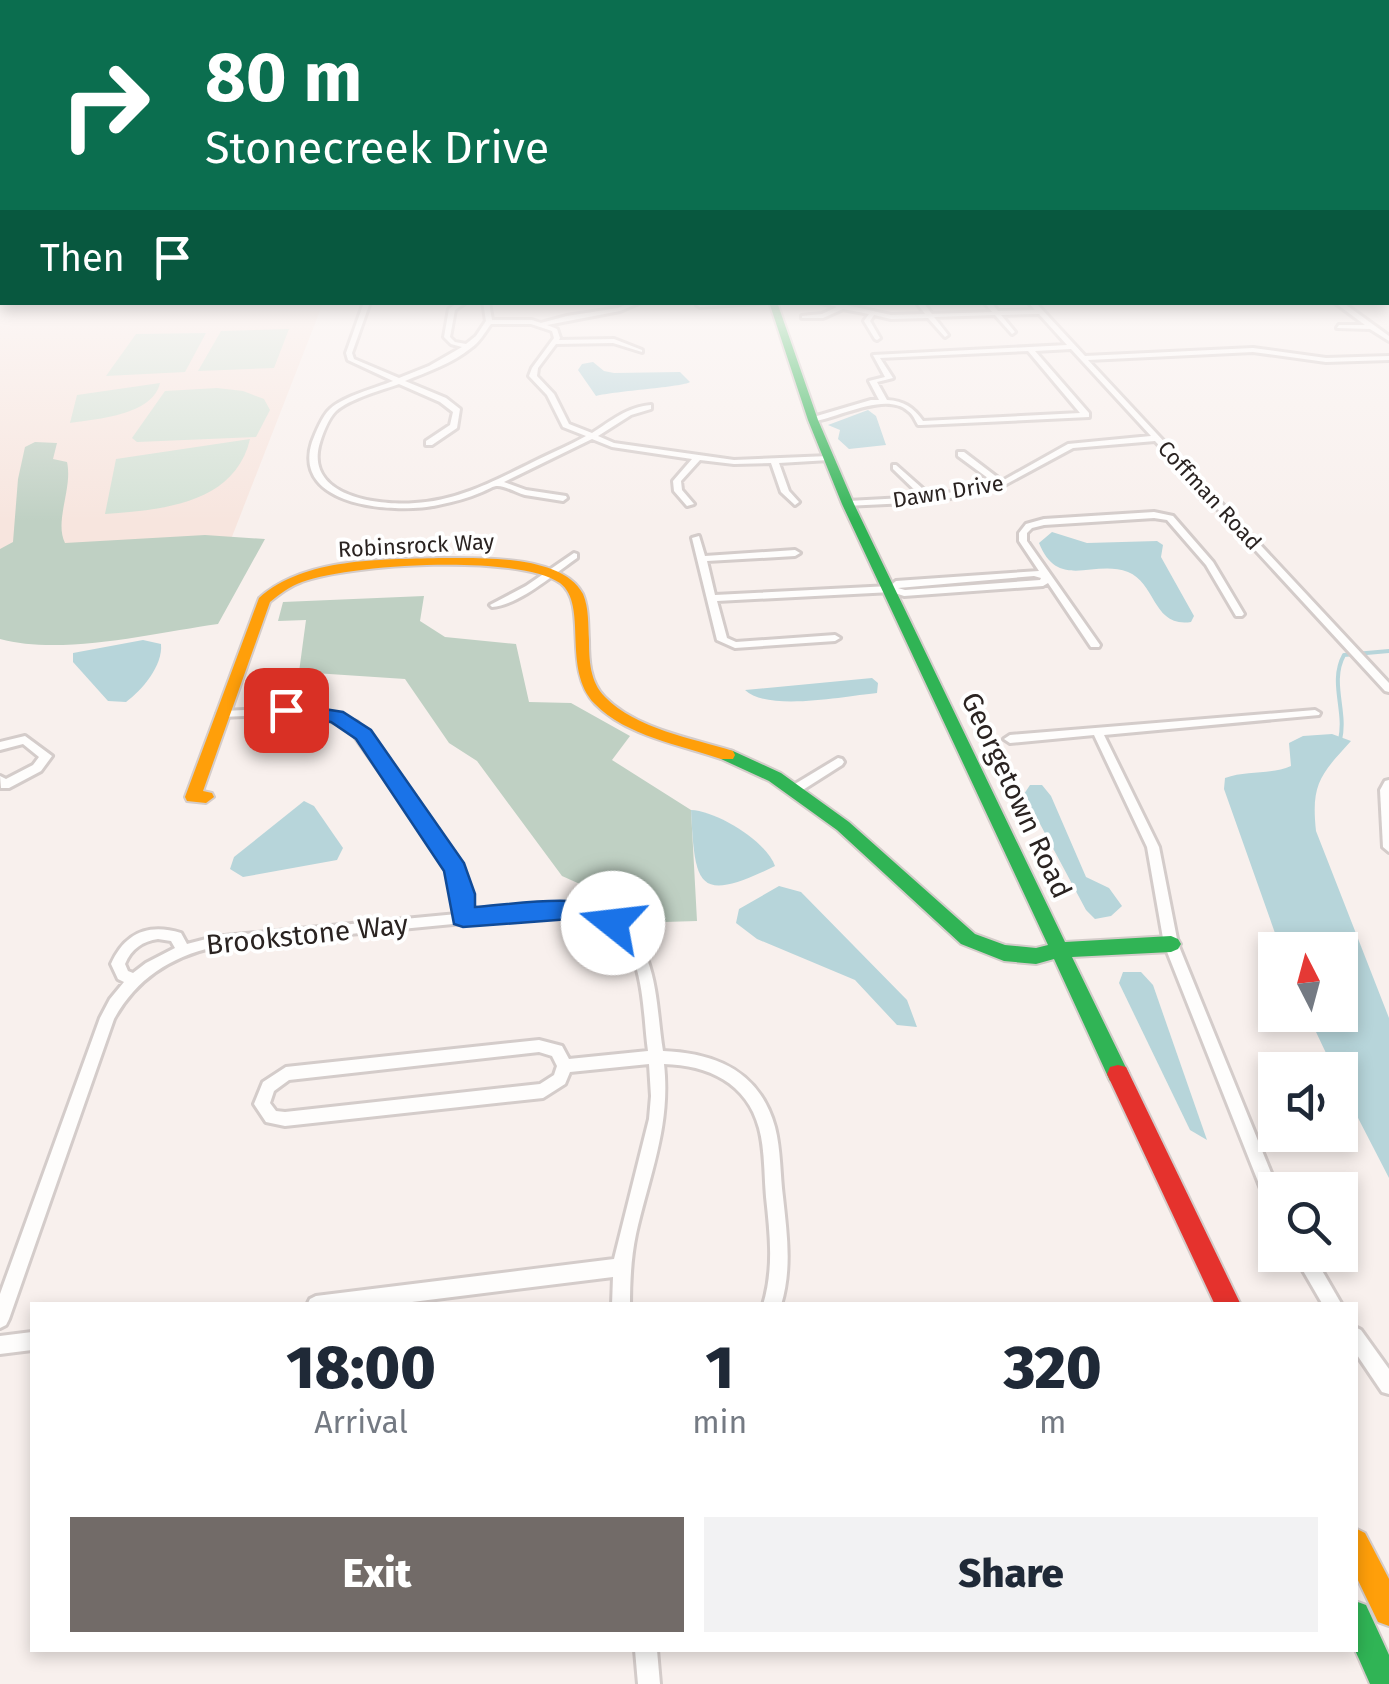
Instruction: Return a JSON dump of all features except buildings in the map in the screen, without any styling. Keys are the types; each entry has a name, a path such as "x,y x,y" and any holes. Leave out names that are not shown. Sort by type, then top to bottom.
{"main road":[{"name":"Georgetown Road","path":"793,365 848,504 1227,1302"},
{"name":"Robinsrock Way","path":"222,714 260,607 284,585 322,573 488,561 521,564 552,573"},
{"path":"552,573 569,581 577,592 582,672 599,701 626,718 739,759 794,790 848,830 968,939 1016,955 1036,956 1060,950 1171,944"},
{"path":"206,797 193,797 222,714"},
{"path":"1358,1548 1389,1611"},
{"path":"1358,1623 1386,1684"}],"street":[{"path":"358,365 444,400 457,411 454,426 429,443"},
{"path":"430,365 333,410 313,458 315,472 329,487 381,506 448,502 498,483 591,436 622,414 648,407"},
{"path":"537,365 534,376 551,395 565,424 612,445 734,462 829,458"},
{"path":"881,365 889,378 872,381 884,402"},
{"path":"813,420 884,402 908,407 921,424 1086,416 1043,365"},
{"name":"Coffman Road","path":"1088,365 1389,689"},
{"path":"1140,365 1144,368"},
{"name":"Dawn Drive","path":"848,504 930,499 1002,486 1071,446 1158,438"},
{"path":"961,454 1002,486"},
{"path":"690,504 678,491 677,480 697,458"},
{"path":"774,461 785,492 796,502"},
{"path":"896,467 930,499"},
{"path":"498,483 564,498"},
{"path":"1095,645 1024,541 1023,533 1029,526 1164,516 1178,524 1210,564 1239,614"},
{"path":"696,538 720,636 726,642 834,638"},
{"path":"701,559 795,553"},
{"path":"494,605 552,573 574,556"},
{"path":"710,598 891,590 904,594 1043,584 1047,578"},
{"path":"222,714 311,710 353,725 456,870 464,894 463,918"},
{"path":"1010,739 1315,713"},
{"path":"1097,732 1152,847 1171,944 1262,1172"},
{"path":"0,746 25,740 46,756 38,768 2,784"},
{"path":"794,790 838,762"},
{"path":"1388,793 1389,847"},
{"name":"Brookstone Way","path":"0,1318 106,1018 134,980 157,962 183,950 214,942 570,909 608,920 626,932 642,956 656,1056"},
{"name":"Brookstone Way","path":"134,980 123,975 118,964 132,944 164,933 176,937 183,950"},
{"path":"539,1046 557,1051 565,1066 558,1082 543,1091 285,1119 272,1117 262,1104 264,1092 273,1080 293,1072 539,1046"},
{"path":"622,1302 627,1228 658,1115 656,1056"},
{"path":"565,1066 682,1056 714,1065 742,1084 761,1110 770,1142 781,1259 773,1302"},
{"path":"340,1302 622,1267"},
{"path":"1314,1272 1332,1302"},
{"path":"1358,1340 1389,1384"},
{"path":"0,1345 30,1341"},
{"path":"646,1652 649,1684"}],"shaded area":[{"path":"0,365 299,365 228,547 0,563"}],"green space":[{"path":"114,365 189,365 185,372 106,376"},
{"path":"202,365 275,365 274,368 198,371"},
{"path":"160,383 155,394 136,409 70,423 77,395"},
{"path":"165,391 243,391 264,399 270,410 256,437 137,442 132,438"},
{"path":"250,439 242,461 229,478 212,490 172,506 105,514 116,459"},
{"path":"35,442 57,443 53,459 67,462 62,525 65,543 205,535 265,539 218,624 79,644 25,644 0,639 0,549 13,542 25,447"},
{"path":"424,596 420,621 445,637 516,644 529,702 571,703 630,736 612,760 691,810 697,921 665,922 562,876 477,761 449,743 405,679 299,672 306,620 278,621 283,602"}],"water":[{"path":"582,365 596,365 614,373 680,372 690,382 596,396 578,370"},
{"path":"868,410 876,416 886,445 849,449 838,439 840,430 828,425"},
{"path":"1052,532 1087,543 1157,541 1163,545 1161,557 1194,616 1191,622 1169,618 1144,585 1128,572 1077,571 1056,566 1039,543"},
{"path":"143,640 161,644 159,661 145,684 126,702 108,701 73,662 73,653"},
{"path":"872,678 878,683 877,693 827,699 771,700 745,690"},
{"path":"1332,734 1351,741 1320,781 1315,802 1316,831 1355,932 1275,932 1224,789 1225,778 1291,766 1289,743 1303,736"},
{"path":"1030,785 1042,785 1051,796 1086,877 1109,888 1122,906 1111,916 1095,919 1086,910 1024,794"},
{"path":"304,801 314,806 343,848 337,860 243,877 230,869 234,857"},
{"path":"691,810 739,829 762,847 775,866 730,884 705,881 695,857"},
{"path":"779,886 801,892 907,1000 917,1027 897,1025 855,980 757,939 736,923 739,909"},
{"path":"1358,939 1389,1018 1389,1178 1358,1118 1358,1052 1325,1052 1316,1032 1358,1032"},
{"path":"1123,972 1141,972 1153,985 1207,1140 1190,1130 1119,983"}],"waterway":[{"path":"1340,740 1338,676 1344,655 1389,651"}],"traffic: fast":[{"path":"794,365 848,504 1118,1074"},
{"path":"727,755 775,777 843,826 968,939 1004,953 1036,956 1060,950 1171,944"},
{"path":"1358,1623 1386,1684"}],"traffic: slow":[{"path":"206,797 193,797 264,601 303,577 398,563 516,565 547,571 567,582 580,608 584,673 601,702 644,727 727,755"},
{"path":"1358,1549 1389,1611"}],"traffic: jam":[{"path":"1118,1074 1227,1302"}],"route":[{"path":"286,710 324,712 364,734 456,870 464,894 463,918 570,909 593,913 613,923"}]}
